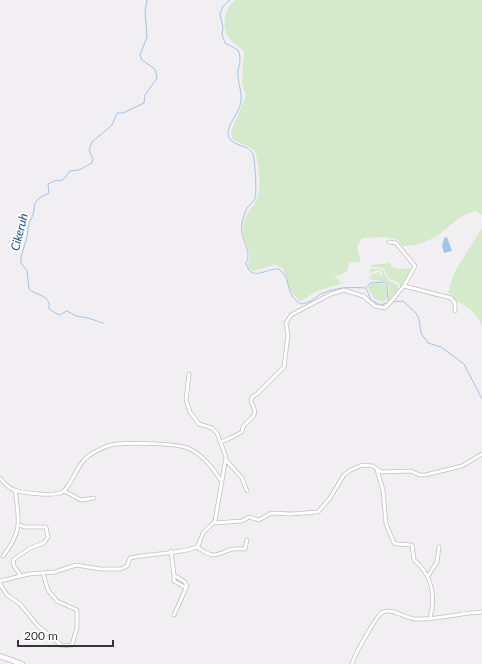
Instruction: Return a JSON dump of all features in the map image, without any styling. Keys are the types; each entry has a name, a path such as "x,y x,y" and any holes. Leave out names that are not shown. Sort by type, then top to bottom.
{"street":[{"path":"221,442 242,432 243,427 252,419 255,413 255,408 251,402 252,397 257,394 284,367 288,335 286,323 291,315 331,294 344,290 363,296 380,308 390,302 404,286 414,266 396,243 390,242"},
{"path":"404,286 451,298 454,303 454,311"},
{"path":"189,374 186,400 190,412 200,424 215,430 221,442 226,460 214,523 203,533 197,547"},
{"path":"0,478 6,485 15,490 53,494 64,491 81,464 88,457 111,445 121,444 163,445 187,448 204,459 222,482"},
{"path":"214,523 242,520 247,517 259,520 274,513 291,514 318,512 324,507 348,471 366,464 377,470 386,472 394,470 410,471 419,475 425,475 462,466 482,454"},
{"path":"226,460 242,478 247,491"},
{"path":"377,470 383,490 386,524 394,543 412,545 414,560 420,564 428,576 433,592 430,618"},
{"path":"3,556 11,545 19,525 15,490"},
{"path":"64,491 81,500 94,498"},
{"path":"19,525 25,527 46,527 48,537 44,543 30,548 13,560 14,566 21,576"},
{"path":"42,573 48,590 57,601 77,610 77,628 72,645 62,646 38,626 20,604 7,595 0,583 21,576 42,573 55,572 81,565 100,569 121,569 127,566 130,558 171,551 183,551 197,547 209,555 222,554 229,550 245,549 247,540"},
{"path":"428,576 437,562 439,547"},
{"path":"171,551 174,574 185,582 186,588 174,615"},
{"path":"352,664 358,649 381,613 389,611 414,619 482,612"},
{"path":"0,656 22,664"}],"green space":[{"path":"235,0 482,0 482,215 476,211 466,214 433,238 413,245 402,246 399,240 384,237 362,238 357,247 361,262 349,263 347,272 333,277 339,279 341,284 319,290 300,301 291,292 283,268 275,265 252,271 248,267 249,254 243,234 243,224 245,217 255,203 259,191 260,177 255,151 250,147 232,139 231,131 246,96 242,84 244,51 229,38 224,24 228,8"},
{"path":"482,228 482,326 471,309 458,302 448,293 454,273"},
{"path":"390,262 392,267 398,269 412,268 400,288 399,283 389,279 384,268 370,267"},
{"path":"370,269 382,269 389,281 398,285 398,291 390,300 388,297 389,287 386,282 369,279 371,275 379,272 382,278 382,272 378,270 370,273"},
{"path":"371,284 385,284 387,288 387,295 384,302 374,299 368,288"}],"water":[{"path":"447,237 452,251 444,253 442,246 444,238"}],"waterway":[{"name":"Cikeruh","path":"103,323 76,316 67,311 59,315 49,309 48,301 29,289 27,271 21,263 21,257 35,203 39,198 49,193 48,184 57,180 60,181 64,179 70,171 79,170 92,163 93,159 89,150 92,142 112,125 117,113 123,113 144,103 145,95 157,78 155,69 142,60 140,55 147,37 145,12 147,0"},
{"path":"230,0 223,6 220,14 223,28 222,35 225,43 238,50 240,61 238,76 241,98 239,109 229,127 228,134 232,141 251,151 253,154 255,169 255,199 246,210 242,221 242,234 248,254 246,263 248,269 255,273 279,269 286,278 290,291 295,300 301,304 313,300 328,291 349,288 366,288 371,300 381,305 389,302"},
{"path":"367,287 370,283 385,282 387,285 388,301"},
{"path":"392,302 403,301 416,313 419,319 421,333 428,343 441,347 464,364 482,399"}]}
